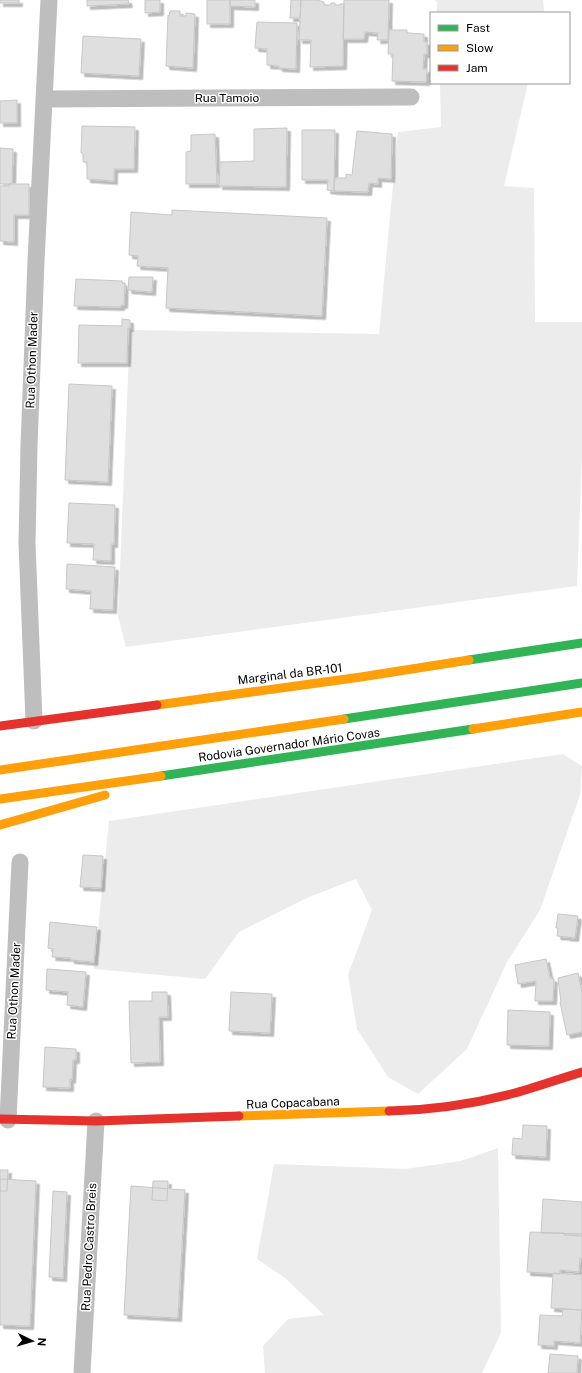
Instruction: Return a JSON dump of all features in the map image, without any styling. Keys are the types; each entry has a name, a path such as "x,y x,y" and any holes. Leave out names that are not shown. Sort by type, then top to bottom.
{"main road":[{"name":"Marginal da BR-101","path":"0,726 361,677 582,643"},
{"name":"Rodovia Governador Mário Covas","path":"0,770 582,683"},
{"name":"Rodovia Governador Mário Covas","path":"0,799 404,740 582,712"},
{"path":"0,825 186,772"},
{"name":"Rua Copacabana","path":"4,1119 96,1121 397,1111 436,1108 470,1103 511,1094 582,1072"}],"street":[{"name":"Rua Othon Mader","path":"34,721 27,543 29,446 49,0"},
{"name":"Rua Tamoio","path":"44,99 411,97"},
{"name":"Rua Othon Mader","path":"4,1119 20,862"},
{"name":"Rua Pedro Castro Breis","path":"82,1373 96,1121"}],"shaded area":[{"path":"435,0 543,0 544,12 437,12 437,3"},
{"path":"440,84 528,84 504,186 534,188 535,322 582,322 582,454 577,586 126,647 118,616 130,330 379,334 398,132 441,127"},
{"path":"563,754 582,766 580,795 540,910 507,962 467,1049 418,1094 388,1077 357,1029 348,975 372,910 356,879 309,897 239,932 205,979 94,969 109,821"},
{"path":"498,1148 501,1333 482,1373 265,1373 263,1346 288,1319 324,1315 285,1278 257,1259 274,1164 405,1169 461,1161"}],"building":[{"path":"0,0 19,0 19,3 0,3"},
{"path":"87,0 128,0 129,4 87,6"},
{"path":"145,0 160,0 160,12 145,13"},
{"path":"207,0 230,0 230,24 207,24"},
{"path":"230,0 255,0 255,7 230,6"},
{"path":"291,0 301,0 300,18 290,18"},
{"path":"301,0 317,0 324,2 324,5 330,5 331,3 335,3 335,5 344,4 343,66 310,67 311,40 299,40"},
{"path":"344,0 389,0 388,40 377,40 378,33 365,32 364,39 343,39"},
{"path":"170,11 180,11 180,16 186,16 186,13 195,14 193,68 166,66 168,15 169,16"},
{"path":"257,22 297,23 296,69 279,68 279,66 267,65 267,49 255,48"},
{"path":"389,30 407,30 407,33 424,34 424,42 427,42 427,54 424,54 423,69 427,69 426,82 392,81 393,54 388,54"},
{"path":"83,36 141,39 139,76 81,73"},
{"path":"17,100 17,123 0,123 0,101"},
{"path":"82,126 135,127 134,169 114,169 114,181 87,179 87,162 83,162 83,153 81,153"},
{"path":"287,128 286,187 219,186 220,162 254,161 254,129"},
{"path":"302,130 335,130 334,191 327,190 328,180 302,180"},
{"path":"357,131 392,134 391,179 378,178 378,184 369,183 368,192 334,191 335,178 346,178 346,174 352,175"},
{"path":"215,134 217,184 186,184 186,152 191,151 191,135"},
{"path":"0,148 13,149 12,184 0,184"},
{"path":"9,184 29,184 29,215 14,215 14,242 0,241 0,186 9,186"},
{"path":"172,210 327,218 322,316 166,308 168,268 137,266 138,256 129,255 131,212 172,215"},
{"path":"129,277 153,277 152,292 128,290"},
{"path":"76,279 122,281 122,283 125,283 124,305 121,305 121,307 74,306"},
{"path":"122,319 130,320 130,328 128,328 127,363 78,363 79,325 122,326"},
{"path":"69,384 112,386 108,482 65,480"},
{"path":"69,503 115,505 114,544 111,544 111,561 93,560 94,544 67,543"},
{"path":"67,564 115,567 113,610 90,609 91,591 66,589"},
{"path":"83,855 103,856 101,888 80,887"},
{"path":"558,914 578,916 575,938 557,936 558,928 556,928"},
{"path":"50,922 97,927 94,962 71,960 71,958 52,957 53,949 48,948"},
{"path":"546,959 550,978 554,979 553,1001 535,1001 536,981 518,984 515,965"},
{"path":"47,969 86,972 83,1007 67,1005 68,992 46,990"},
{"path":"578,973 582,992 582,1032 567,1035 560,1002 558,978"},
{"path":"152,992 167,992 168,1017 159,1017 160,1062 131,1063 129,1001 152,1001"},
{"path":"231,992 272,994 270,1033 229,1031"},
{"path":"508,1010 550,1012 549,1046 507,1045"},
{"path":"45,1047 76,1049 76,1060 73,1060 70,1088 43,1087"},
{"path":"523,1125 547,1126 546,1157 512,1155 513,1138 522,1139"},
{"path":"0,1170 8,1170 7,1191 0,1191"},
{"path":"0,1179 36,1181 30,1326 0,1325"},
{"path":"153,1181 168,1181 167,1201 152,1200"},
{"path":"131,1186 185,1190 178,1318 124,1315"},
{"path":"53,1191 67,1192 63,1278 49,1277"},
{"path":"543,1199 582,1202 582,1234 541,1233"},
{"path":"530,1232 564,1233 564,1235 582,1236 582,1258 580,1258 579,1272 560,1270 560,1274 527,1272"},
{"path":"553,1273 582,1275 582,1310 551,1308"},
{"path":"563,1309 582,1310 580,1343 554,1341 554,1346 538,1345 540,1315 562,1316"},
{"path":"550,1354 578,1356 577,1373 548,1373"}],"traffic: fast":[{"path":"469,660 582,643"},
{"path":"344,719 582,683"},
{"path":"161,776 473,729"}],"traffic: slow":[{"path":"157,705 361,677 469,660"},
{"path":"473,729 582,712"},
{"path":"0,770 344,719"},
{"path":"0,799 161,776"},
{"path":"0,825 105,795"},
{"path":"239,1116 389,1111"}],"traffic: jam":[{"path":"0,726 157,705"},
{"path":"389,1111 435,1108 496,1098 520,1092 582,1072"},
{"path":"0,1119 96,1121 239,1116"}]}
